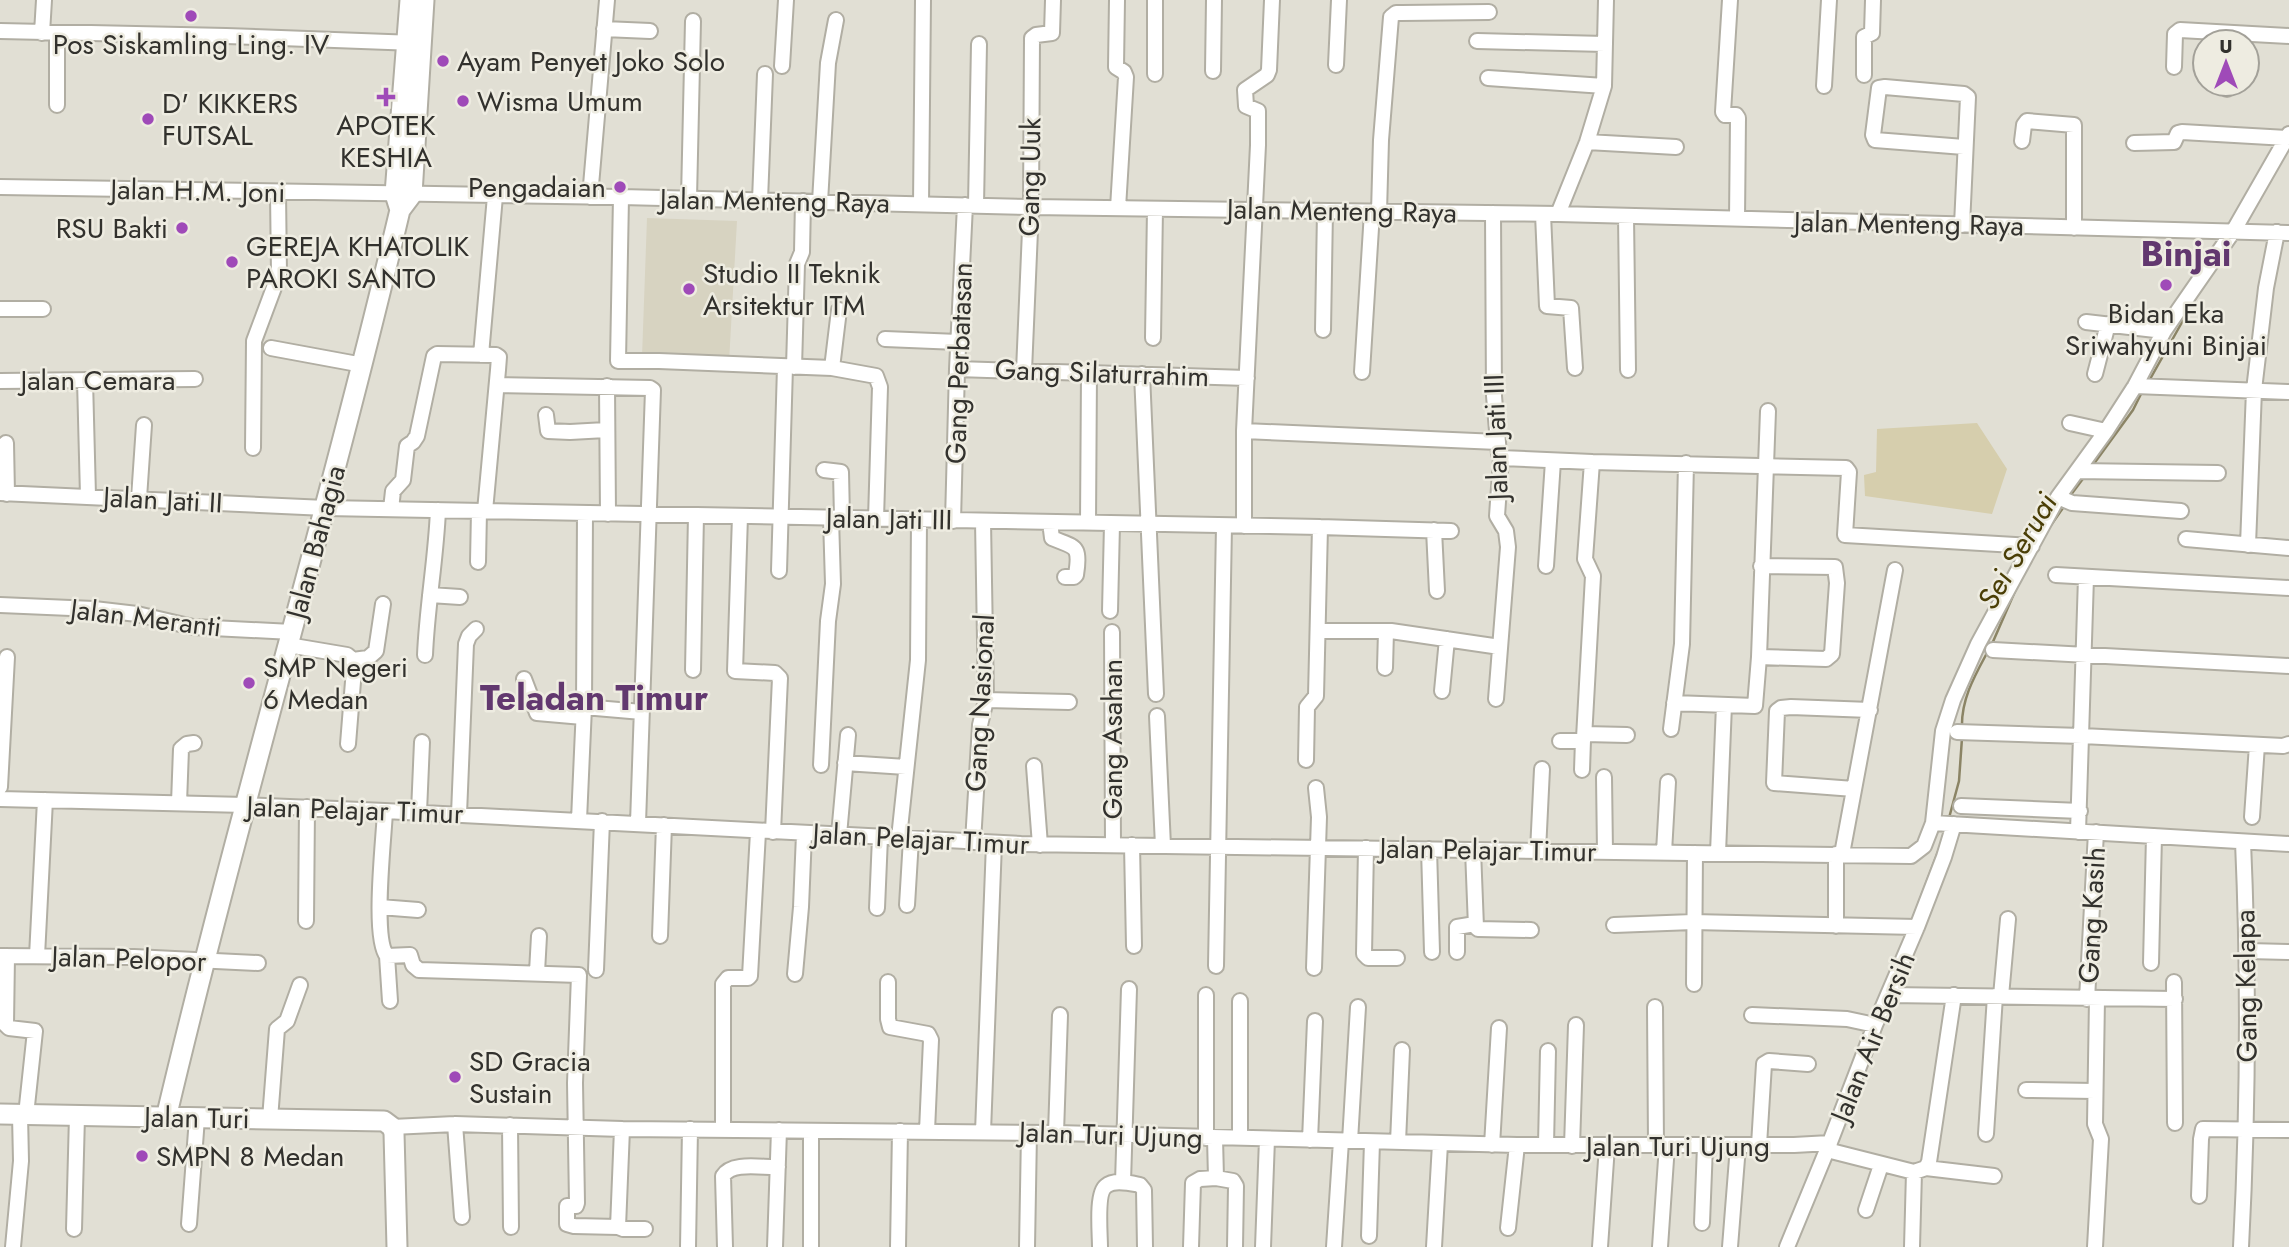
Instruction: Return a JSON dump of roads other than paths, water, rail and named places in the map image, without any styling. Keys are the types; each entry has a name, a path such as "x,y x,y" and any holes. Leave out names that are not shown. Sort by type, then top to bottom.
{"main road":[{"path":"410,0 415,43"},
{"path":"415,43 424,0"},
{"name":"Jalan Bahagia","path":"166,1118 203,962 326,508 403,199 415,43"},
{"name":"Jalan Turi","path":"15,1115 380,1121 392,1127"},
{"path":"392,1127 397,1247"}],"street":[{"path":"42,33 44,0"},
{"path":"590,197 607,0"},
{"path":"782,66 786,0"},
{"path":"921,204 923,0"},
{"name":"Gang Uuk","path":"1024,371 1031,207 1032,38 1052,33 1053,0"},
{"path":"1117,0 1116,66 1126,77 1118,208"},
{"path":"1155,0 1155,74"},
{"path":"1213,71 1214,0"},
{"path":"1244,526 1244,431 1256,210 1258,111 1246,106 1245,90 1267,75 1269,70 1272,0"},
{"path":"1336,65 1339,0"},
{"path":"1575,368 1571,308 1547,306 1550,214 1587,142 1604,86 1606,0"},
{"path":"1730,0 1723,112 1738,118 1737,219"},
{"path":"1824,86 1829,0"},
{"path":"1864,75 1864,37 1872,33 1873,0"},
{"path":"1362,372 1391,17 1402,13 1489,12"},
{"path":"820,202 828,63 836,20"},
{"path":"689,198 693,21"},
{"path":"604,29 650,31"},
{"path":"2174,67 2175,34 2178,30 2191,32"},
{"path":"0,31 415,43"},
{"path":"57,33 57,105"},
{"path":"2261,36 2289,36"},
{"path":"1477,41 1605,44"},
{"name":"Gang Perbatasan","path":"953,520 958,342 971,205 979,44"},
{"path":"760,200 765,74"},
{"path":"1488,78 1604,86"},
{"path":"1962,225 1964,147 1969,105 1966,95 1878,88 1873,135 1875,140 1964,147"},
{"path":"2022,141 2027,121 2074,125 2074,228"},
{"path":"1839,854 1912,856 1945,824 1941,743 1953,700 1978,644 2032,546 2086,471 2106,431 2144,386 2164,331 2234,230 2288,136 2182,132 2178,133 2175,142 2134,143"},
{"path":"1587,142 1676,147"},
{"name":"Jalan H.M. Joni","path":"0,187 278,192 403,199"},
{"path":"253,448 254,341 279,274 278,192"},
{"path":"481,355 495,196"},
{"name":"Jalan Menteng Raya","path":"403,199 495,196 689,198 1031,207 1550,214 2283,232"},
{"path":"621,197 618,361 832,368 874,375 880,382 876,519"},
{"path":"779,570 780,517 797,264 802,252 803,201"},
{"path":"1153,338 1155,209"},
{"path":"1323,330 1325,211"},
{"name":"Jalan Jati III","path":"1493,213 1494,396 1499,454 1502,458 1497,516 1506,531 1508,547 1496,699"},
{"path":"1626,216 1628,370"},
{"path":"2248,545 2254,390 2266,288 2283,232"},
{"path":"0,309 43,309"},
{"path":"832,368 839,310"},
{"path":"2085,322 2164,331"},
{"path":"2095,374 2108,324"},
{"path":"884,339 958,342"},
{"path":"271,348 363,365"},
{"path":"391,509 393,491 403,480 407,446 417,436 434,356 499,357 478,562"},
{"name":"Gang Silaturrahim","path":"957,369 1247,378"},
{"path":"1088,523 1089,373"},
{"path":"1142,374 1156,694"},
{"name":"Jalan Cemara","path":"0,381 195,379"},
{"path":"85,380 88,496"},
{"path":"497,385 653,390 638,823"},
{"path":"2144,386 2289,392"},
{"path":"607,387 608,514"},
{"path":"1674,702 1755,706 1768,411"},
{"path":"546,415 548,431 606,430"},
{"path":"2070,423 2106,431"},
{"path":"139,498 144,425"},
{"path":"1244,431 1499,442"},
{"path":"3,494 6,443"},
{"path":"1502,458 1848,468 1845,535 2032,546"},
{"path":"1546,566 1553,461"},
{"path":"1582,770 1593,576 1585,559 1592,462"},
{"path":"1671,729 1682,644 1686,463"},
{"path":"821,765 828,621 841,472 824,470"},
{"path":"2086,471 2218,473"},
{"name":"Jalan Jati II","path":"3,494 326,508"},
{"path":"2065,500 2181,511"},
{"name":"Jalan Jati III","path":"326,508 1451,531"},
{"path":"425,654 437,551 438,510"},
{"path":"579,820 584,712 585,513"},
{"path":"692,670 696,516"},
{"path":"723,1129 723,984 728,978 750,976 780,678 775,673 735,671 740,516"},
{"path":"907,905 906,767 918,660 919,520"},
{"name":"Gang Nasional","path":"973,842 979,725 986,700 983,521"},
{"path":"1050,523 1052,538 1073,545 1076,551 1076,575 1065,577"},
{"path":"1110,611 1112,524"},
{"path":"1216,966 1224,526"},
{"path":"1307,760 1307,707 1316,696 1320,527"},
{"path":"1434,530 1437,591"},
{"path":"2186,539 2289,548"},
{"path":"1759,657 1826,659 1832,656 1837,583 1836,568 1833,566 1762,566"},
{"path":"1836,926 1839,854 1870,710 1895,570"},
{"path":"2056,575 2289,587"},
{"path":"2078,832 2085,577"},
{"path":"430,595 460,597"},
{"path":"348,744 353,660 368,658 376,651 383,604"},
{"name":"Jalan Meranti","path":"0,606 94,609 137,614 193,627 290,638 347,655 353,660"},
{"path":"459,814 466,644 476,629"},
{"path":"1318,631 1385,631 1500,647"},
{"path":"1385,631 1385,668"},
{"name":"Gang Asahan","path":"1112,632 1113,845"},
{"path":"1441,691 1447,639"},
{"path":"1993,650 2289,666"},
{"path":"0,787 7,657"},
{"path":"524,679 537,713 642,712"},
{"path":"986,700 1069,702"},
{"path":"1718,853 1724,705"},
{"path":"1854,789 1774,783 1777,711 1791,707 1870,710"},
{"path":"1157,716 1163,846"},
{"path":"1960,732 2283,746 2289,744"},
{"path":"839,835 848,735"},
{"path":"1560,741 1584,737 1628,736"},
{"path":"419,812 422,742"},
{"path":"179,803 181,749 194,743"},
{"path":"2252,817 2257,745"},
{"path":"845,763 906,767"},
{"path":"1034,766 1040,845"},
{"path":"1538,851 1542,769"},
{"path":"1604,777 1605,852"},
{"path":"1664,852 1668,782"},
{"path":"1314,968 1319,808 1317,788"},
{"name":"Jalan Pelajar Timur","path":"0,799 307,807 1040,845 1839,854"},
{"path":"37,956 45,800"},
{"path":"1961,806 2080,811"},
{"path":"306,921 307,807"},
{"path":"385,811 380,907 382,948 387,956 390,1001"},
{"path":"596,970 602,821"},
{"path":"1945,824 2289,844"},
{"name":"Jalan Air Bersih","path":"1787,1247 1829,1147 1872,1024 1889,995 1917,927 1945,824"},
{"path":"660,936 664,825"},
{"name":"Gang Kasih","path":"2095,1247 2101,1143 2095,1124 2092,999 2096,832"},
{"path":"795,974 802,906 804,834"},
{"path":"2151,963 2154,836"},
{"path":"877,908 880,837"},
{"name":"Gang Kelapa","path":"2241,1247 2247,1130 2248,951 2243,842"},
{"path":"984,1132 994,843"},
{"path":"1132,845 1134,946"},
{"path":"1366,848 1364,954 1368,958 1397,958"},
{"path":"1429,849 1432,952"},
{"path":"1473,850 1475,924 1478,929 1531,930"},
{"path":"1694,984 1695,853"},
{"path":"380,907 418,910"},
{"path":"1986,1134 1998,996 2008,919"},
{"path":"1614,925 1693,922 1917,927"},
{"path":"1457,952 1457,927 1475,924"},
{"path":"537,972 539,936"},
{"path":"2248,951 2289,952"},
{"path":"387,956 410,955 413,965 419,970 579,975 575,1083 577,1203 576,1206 567,1206 566,1224 645,1229"},
{"path":"3,956 6,1025 9,1028 35,1031 15,1115 21,1161 13,1247"},
{"name":"Jalan Pelopor","path":"3,956 134,957 258,963"},
{"path":"888,982 890,1027 922,1031 928,1034 931,1040 927,1131"},
{"path":"2175,982 2175,1124"},
{"path":"270,1119 277,1029 286,1021 300,985"},
{"path":"1123,1182 1129,989"},
{"path":"1206,995 1211,1138 1216,1178"},
{"path":"1889,995 2175,999"},
{"path":"1912,1247 1919,1171 1929,1162 1954,995"},
{"path":"1240,1001 1240,1138"},
{"path":"1334,1247 1358,1007"},
{"path":"1655,1007 1661,1145 1660,1247"},
{"path":"1056,1133 1060,1015"},
{"path":"1752,1015 1837,1018 1872,1024"},
{"path":"1310,1140 1315,1021"},
{"path":"1572,1146 1576,1026"},
{"path":"1492,1145 1499,1028"},
{"path":"1398,1142 1402,1050"},
{"path":"1546,1145 1548,1051"},
{"path":"1759,1145 1764,1064 1769,1061 1808,1064"},
{"path":"2026,1090 2095,1091"},
{"path":"74,1229 77,1116"},
{"path":"189,1224 197,1118"},
{"path":"454,1124 461,1217"},
{"name":"Jalan Turi Ujung","path":"392,1127 454,1124 622,1129 1056,1133 1492,1145 1829,1147 1881,1165 1919,1171 1994,1176"},
{"path":"510,1125 511,1227"},
{"path":"618,1227 622,1129"},
{"path":"688,1247 690,1129"},
{"path":"775,1247 779,1130"},
{"path":"2199,1196 2202,1130 2289,1130"},
{"path":"811,1131 811,1247"},
{"path":"898,1247 900,1131"},
{"path":"1027,1247 1030,1133"},
{"path":"1263,1247 1268,1139"},
{"path":"1369,1236 1372,1142"},
{"path":"1434,1247 1440,1144"},
{"path":"1508,1228 1517,1145"},
{"path":"1600,1247 1607,1146"},
{"path":"1702,1223 1705,1146"},
{"path":"1730,1247 1738,1146"},
{"path":"1866,1210 1881,1165"},
{"path":"725,1247 725,1172 733,1168 778,1167"},
{"path":"1191,1247 1193,1183 1200,1179 1216,1178 1233,1181 1236,1186 1235,1247"},
{"path":"1100,1247 1100,1196 1109,1184 1123,1182 1140,1185 1144,1190 1145,1247"}],"waterway":[{"name":"Sei Seruai","path":"2149,381 2199,292"},
{"name":"Sei Seruai","path":"2093,465 2133,410 2142,392"},
{"name":"Sei Seruai","path":"2070,496 2085,476"},
{"name":"Sei Seruai","path":"2049,528 2065,505"},
{"name":"Sei Seruai","path":"1992,644 2016,589"},
{"name":"Sei Seruai","path":"1962,728 1966,698 1987,653"},
{"name":"Sei Seruai","path":"1949,818 1959,781 1962,738"},
{"name":"Sei Seruai","path":"1911,923 1941,844"}],"place":[{"name":"Pos Siskamling Ling. IV","path":"191,16"},
{"name":"Ayam Penyet Joko Solo","path":"443,61"},
{"name":"APOTEK KESHIA","path":"386,97"},
{"name":"Wisma Umum","path":"463,101"},
{"name":"D' KIKKERS FUTSAL","path":"148,119"},
{"name":"Pengadaian","path":"620,187"},
{"name":"RSU Bakti","path":"182,228"},
{"name":"GEREJA KHATOLIK PAROKI SANTO","path":"232,262"},
{"name":"Bidan Eka Sriwahyuni Binjai","path":"2166,285"},
{"name":"Studio II Teknik Arsitektur ITM","path":"689,289"},
{"name":"SMP Negeri 6 Medan","path":"249,683"},
{"name":"SD Gracia Sustain","path":"455,1077"},
{"name":"SMPN 8 Medan","path":"142,1156"}],"district":[{"name":"Binjai","path":"2186,254"},
{"name":"Teladan Timur","path":"594,698"}]}
